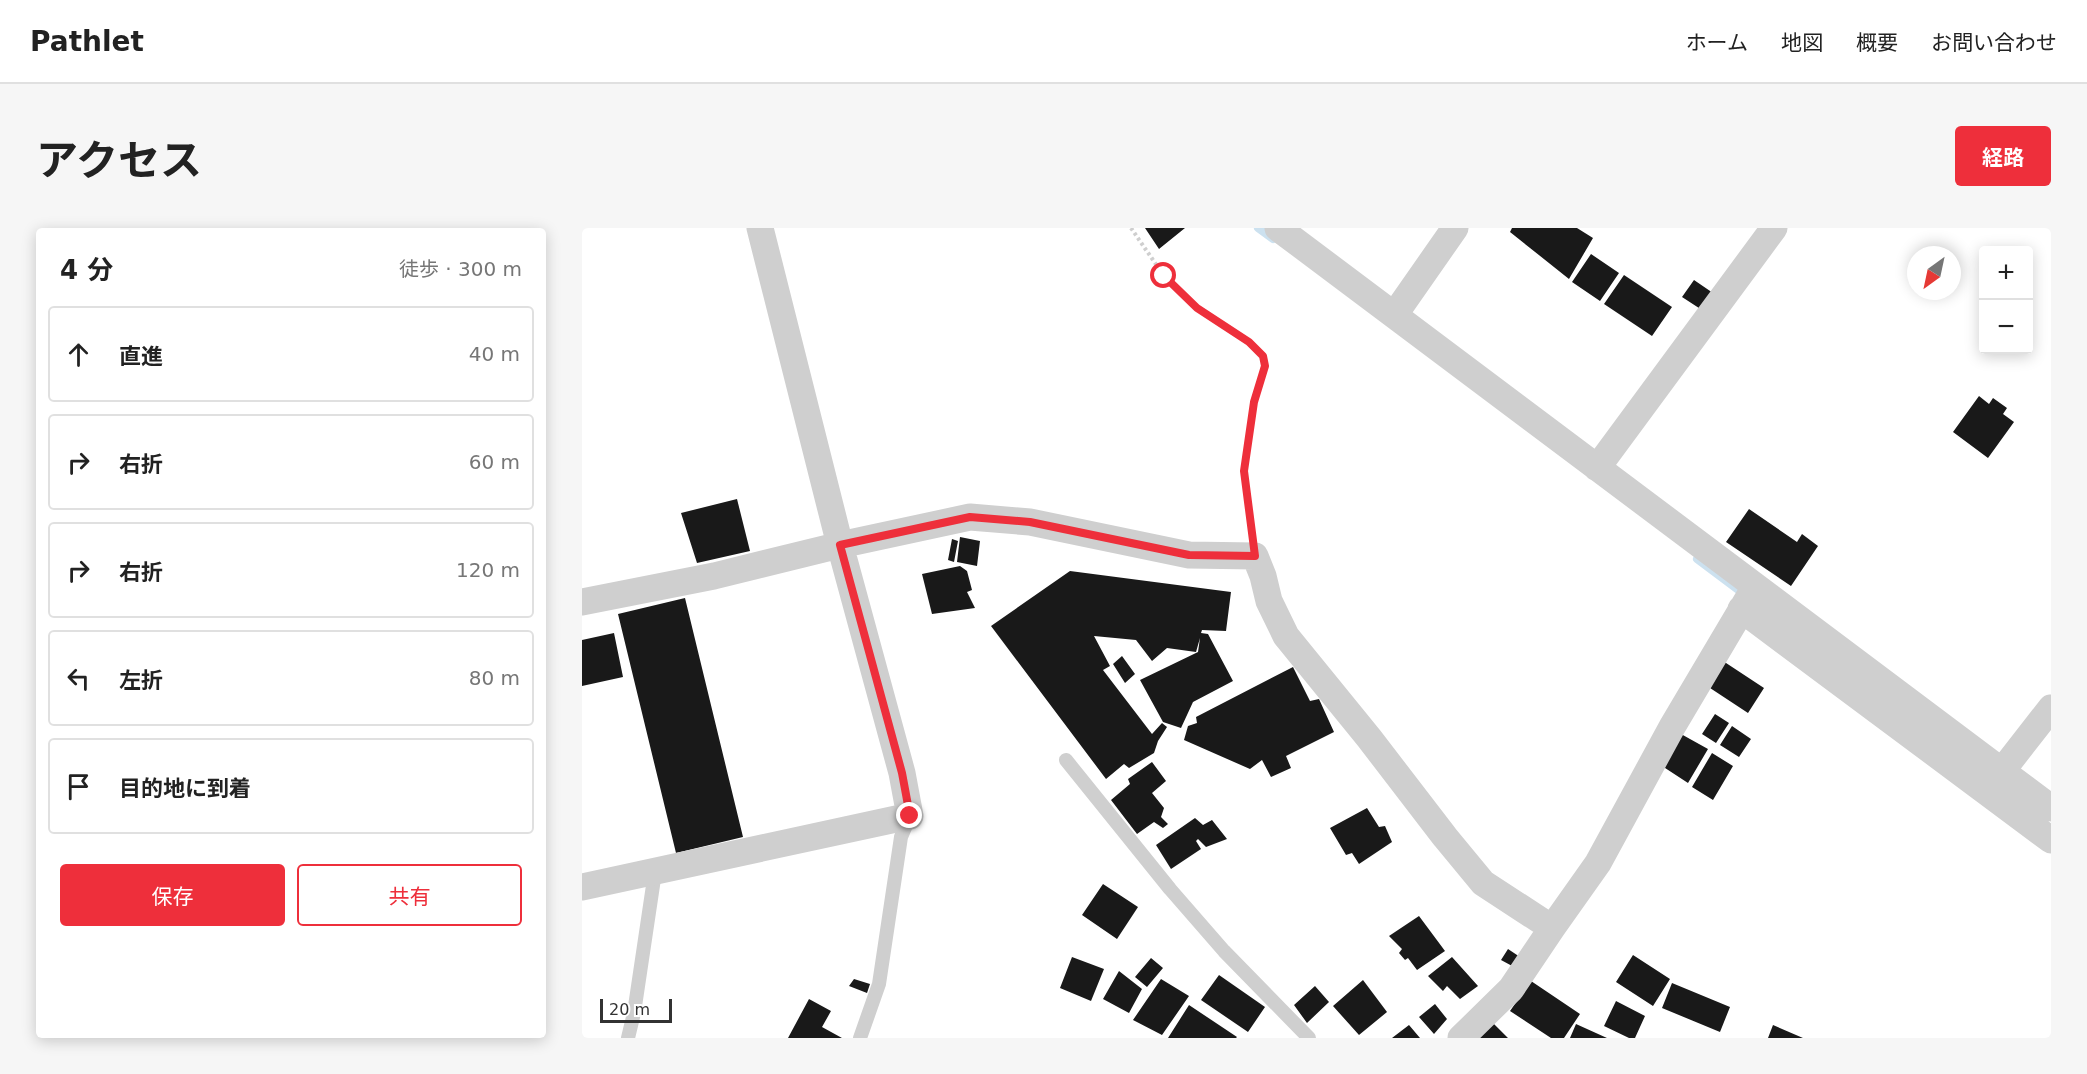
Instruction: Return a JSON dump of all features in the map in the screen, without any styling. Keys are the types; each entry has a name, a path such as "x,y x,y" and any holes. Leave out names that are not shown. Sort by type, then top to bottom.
{"street":[{"path":"582,887 910,816 902,773 840,545 760,228"},
{"path":"1278,228 1597,468 1748,598 1995,782 2051,840"},
{"path":"1395,314 1455,228"},
{"path":"1597,468 1774,228"},
{"path":"582,602 714,576 840,545 970,517 1030,522 1189,555 1255,556 1263,576 1269,602 1286,636 1445,837 1483,883 1552,928"},
{"path":"1461,1038 1511,989 1598,863 1672,727 1748,598"},
{"path":"1995,782 2051,708"},
{"path":"1995,782 2051,808"}],"lane":[{"path":"1066,760 1170,889 1224,951 1309,1038"},
{"path":"860,1038 879,984 902,837 910,816"},
{"path":"628,1038 634,1014 655,872"}],"path":[{"path":"1131,228 1164,276 1197,308 1249,342 1263,356 1265,366 1254,402 1244,471 1255,556"}],"building":[{"path":"1145,228 1185,228 1159,249"},
{"path":"1512,228 1577,228 1593,238 1569,279 1510,232"},
{"path":"1591,254 1619,273 1600,301 1572,282"},
{"path":"1624,275 1672,307 1652,336 1604,304"},
{"path":"1694,280 1713,293 1702,310 1682,297"},
{"path":"1979,396 1989,404 1993,398 2007,408 2003,414 2014,422 1988,458 1953,432"},
{"path":"737,499 750,551 697,563 681,513"},
{"path":"1749,509 1797,542 1802,534 1818,546 1791,586 1726,542"},
{"path":"960,537 980,541 977,566 957,562"},
{"path":"952,539 958,541 954,562 948,560"},
{"path":"960,566 967,571 972,590 967,592 975,608 932,614 922,574"},
{"path":"1070,571 1231,592 1226,631 1202,630 1201,633 1208,634 1233,681 1193,702 1181,728 1163,722 1140,680 1198,652 1200,638 1196,652 1167,648 1152,661 1136,640 1094,636 1110,666 1103,670 1152,734 1162,723 1167,727 1154,753 1129,768 1124,764 1106,779 991,626"},
{"path":"685,598 743,837 676,853 618,614"},
{"path":"614,633 623,677 582,686 582,640"},
{"path":"1122,656 1135,674 1125,683 1113,664"},
{"path":"1723,661 1764,688 1748,713 1707,686"},
{"path":"1293,667 1310,701 1319,699 1334,732 1286,756 1291,768 1271,777 1262,760 1250,769 1184,740 1188,726 1197,723 1196,717"},
{"path":"1715,714 1729,723 1716,743 1702,734"},
{"path":"1732,726 1751,739 1739,757 1720,745"},
{"path":"1681,734 1708,749 1688,783 1662,766"},
{"path":"1712,753 1733,766 1713,800 1692,787"},
{"path":"1152,762 1166,781 1152,793 1164,808 1161,817 1168,824 1163,828 1154,822 1137,834 1111,800 1130,784 1128,779"},
{"path":"1367,808 1379,827 1385,826 1392,842 1359,864 1352,853 1346,855 1330,828"},
{"path":"1195,818 1203,825 1212,820 1227,839 1206,847 1198,839 1196,841 1201,849 1171,869 1156,845"},
{"path":"1103,884 1138,907 1117,939 1082,915"},
{"path":"1419,916 1445,951 1417,970 1408,958 1405,960 1399,953 1402,949 1389,936"},
{"path":"1508,949 1520,957 1514,967 1501,960"},
{"path":"1633,955 1670,979 1653,1006 1616,982"},
{"path":"1072,957 1104,969 1091,1001 1060,988"},
{"path":"1452,957 1478,986 1460,999 1447,986 1443,991 1428,976"},
{"path":"1151,958 1163,968 1147,987 1135,977"},
{"path":"1119,971 1142,989 1129,1013 1103,999"},
{"path":"1219,975 1265,1007 1248,1032 1201,1000"},
{"path":"854,979 870,984 867,993 849,986"},
{"path":"1161,979 1189,996 1162,1035 1133,1020"},
{"path":"1363,980 1387,1012 1359,1035 1333,1006"},
{"path":"1531,981 1580,1014 1564,1038 1551,1038 1510,1011"},
{"path":"1672,983 1730,1007 1720,1032 1662,1008"},
{"path":"1315,986 1329,1002 1307,1023 1294,1005"},
{"path":"809,999 831,1011 822,1027 842,1038 788,1038"},
{"path":"1616,1001 1645,1016 1635,1038 1629,1038 1604,1026"},
{"path":"1435,1004 1447,1019 1434,1034 1419,1017"},
{"path":"1189,1005 1237,1037 1168,1038"},
{"path":"1493,1023 1508,1038 1477,1038"},
{"path":"1576,1024 1607,1038 1570,1038"},
{"path":"1409,1025 1420,1038 1392,1038"},
{"path":"1773,1025 1803,1038 1768,1038"}],"waterway":[{"path":"1258,228 1273,239"},
{"path":"1697,559 1745,595"}],"route":[{"path":"910,816 902,773 840,545 970,517 1030,522 1189,555 1255,556 1244,471 1254,402 1265,366 1263,356 1249,342 1197,308 1164,276"}]}
